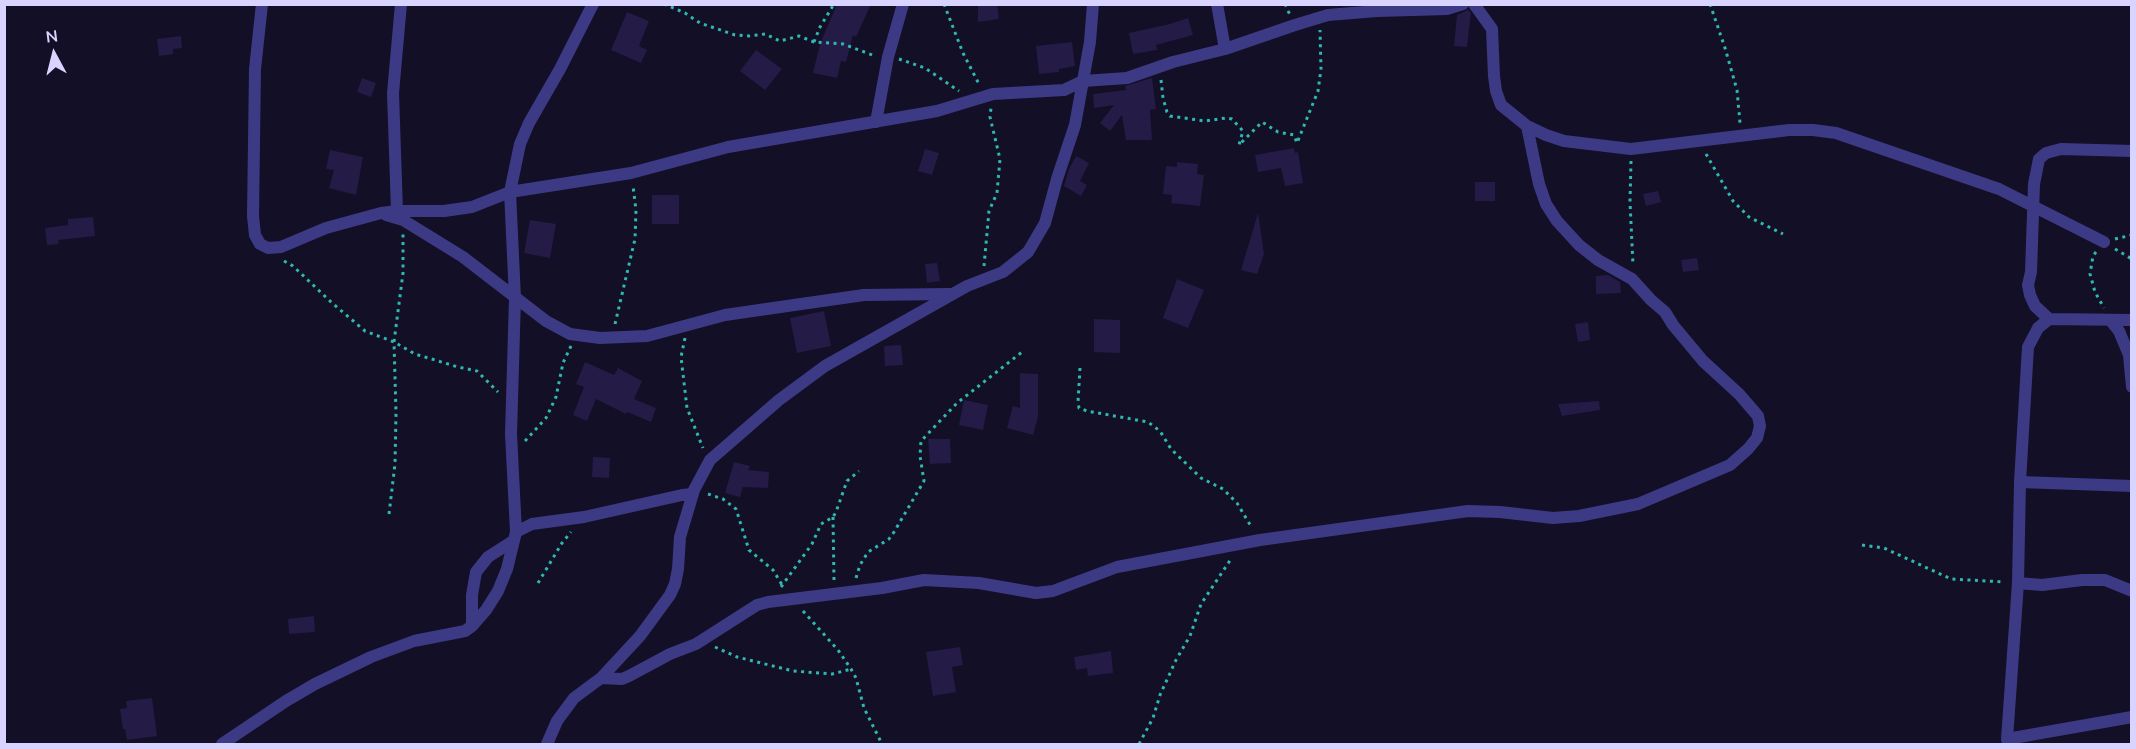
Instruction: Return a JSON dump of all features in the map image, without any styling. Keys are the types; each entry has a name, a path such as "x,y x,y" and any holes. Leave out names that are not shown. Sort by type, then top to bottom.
{"street":[{"path":"262,4 255,69 253,216 255,236 260,244 268,248 281,247 326,228 381,213 400,216 472,207 510,192 631,173 728,147 937,111 986,95 1065,90 1083,81 1127,78 1225,50 1326,12 1447,9 1463,4"},
{"path":"400,216 393,93 401,4"},
{"path":"222,744 296,696 371,657 414,640 458,634 472,626 498,591 507,569 515,537 511,434 515,298 510,192 520,144 529,123 593,4"},
{"path":"876,122 888,57 903,4"},
{"path":"548,744 557,721 574,698 601,678 640,636 670,595 678,569 680,537 694,492 710,460 779,400 825,366 952,294 1003,272 1028,252 1045,223 1075,125 1093,4"},
{"path":"1217,4 1225,50"},
{"path":"1474,4 1492,29 1494,76 1501,105 1527,126 1546,135 1564,141 1631,149 1788,130 1836,133 1999,189 2104,242"},
{"path":"601,678 622,679 670,654 696,644 757,605 768,602 924,580 979,582 1036,594 1068,587 1117,567 1260,540 1468,511 1553,518 1579,516 1638,504 1730,465 1757,438 1760,426 1758,416 1739,394 1703,361 1665,312 1632,279 1598,260 1579,245 1557,221 1546,204 1539,184 1527,126"},
{"path":"2049,319 2036,306 2028,285 2031,272 2034,184 2039,159 2046,153 2061,149 2132,151"},
{"path":"400,216 463,257 546,321 570,334 577,335 600,338 647,336 725,315 864,295 952,294"},
{"path":"2132,320 2049,319 2038,328 2028,347 2020,482 2018,583 2008,741 2132,717"},
{"path":"2110,320 2119,331 2129,355 2132,387"},
{"path":"2020,482 2132,486"},
{"path":"472,626 472,595 476,572 488,557 532,524 584,517 694,492"},
{"path":"2018,583 2042,585 2104,580 2132,591"}],"path":[{"path":"664,4 685,13 700,23 735,35 765,34 780,40 799,36 814,42 843,44 877,57 911,62 926,68 957,90 986,95"},
{"path":"814,42 834,4"},
{"path":"944,4 963,53 986,95 1000,159 997,193 989,211 984,266 968,286"},
{"path":"1710,4 1737,90 1741,136"},
{"path":"1160,67 1162,99 1170,116 1205,121 1232,119 1243,131 1239,145 1262,122 1278,132 1294,135 1297,143 1318,91 1326,12"},
{"path":"1699,142 1733,201 1749,217 1783,234"},
{"path":"1631,149 1632,279"},
{"path":"615,337 613,329 635,239 636,210 631,173"},
{"path":"390,514 395,464 394,342 403,273 400,216"},
{"path":"2110,320 2090,274 2093,256 2104,242 2132,235"},
{"path":"2104,242 2132,259"},
{"path":"268,248 293,266 365,331 394,342 416,354 458,368 477,371 512,403"},
{"path":"699,322 684,340 681,357 687,408 700,442 710,460"},
{"path":"512,455 546,418 556,397 563,363 577,335"},
{"path":"852,591 864,558 868,552 889,539 924,482 920,456 921,441 957,404 1022,352"},
{"path":"1080,368 1079,408 1148,423 1160,431 1171,450 1201,478 1223,489 1237,503 1260,540"},
{"path":"768,602 812,544 821,524 837,512 847,481 859,471"},
{"path":"694,492 723,499 736,509 749,550 773,570 782,585"},
{"path":"538,582 562,543 584,517"},
{"path":"832,517 834,593"},
{"path":"1139,744 1153,718 1172,669 1190,636 1202,604 1241,545"},
{"path":"1862,545 1884,548 1951,579 2018,583"},
{"path":"791,598 838,650 851,669 856,678 864,708 882,744"},
{"path":"696,644 713,646 737,657 793,671 832,674 851,669"}],"building":[{"path":"837,4 871,4 856,37 853,35 846,62 841,61 837,78 813,73 820,44"},
{"path":"978,4 997,4 999,19 978,22"},
{"path":"1468,10 1471,13 1467,47 1454,46 1457,15"},
{"path":"627,12 649,21 639,46 647,50 641,63 611,50"},
{"path":"1188,18 1193,35 1156,45 1157,50 1133,54 1129,33"},
{"path":"181,36 182,48 173,49 173,54 159,56 157,39"},
{"path":"1072,42 1075,66 1059,69 1059,72 1039,74 1036,46"},
{"path":"756,50 782,69 765,90 740,71"},
{"path":"362,78 376,83 371,97 357,92"},
{"path":"1152,78 1156,109 1150,110 1152,140 1126,140 1122,115 1110,131 1100,123 1114,105 1094,108 1093,94 1126,90 1125,86"},
{"path":"1294,148 1295,153 1298,152 1303,183 1285,186 1281,168 1258,172 1255,155"},
{"path":"925,149 939,153 932,175 918,171"},
{"path":"330,150 363,157 356,195 329,188 334,170 326,169"},
{"path":"1076,156 1089,163 1080,181 1087,185 1081,196 1064,186"},
{"path":"1177,162 1198,164 1197,174 1204,175 1200,206 1171,203 1172,195 1163,194 1166,166 1177,167"},
{"path":"1475,182 1495,182 1495,201 1475,201"},
{"path":"1658,191 1661,202 1646,206 1643,194"},
{"path":"652,195 679,195 679,224 652,224"},
{"path":"1258,213 1264,254 1257,274 1241,270"},
{"path":"93,217 95,236 58,240 59,244 47,245 45,228 68,225 68,219"},
{"path":"530,220 556,224 550,258 524,253"},
{"path":"1697,258 1699,270 1683,272 1681,260"},
{"path":"937,263 940,281 927,283 925,264"},
{"path":"1608,275 1620,282 1621,293 1596,294 1596,276"},
{"path":"1177,279 1204,290 1188,328 1163,318"},
{"path":"824,311 831,346 797,353 790,318"},
{"path":"1094,319 1120,320 1120,353 1094,352"},
{"path":"1588,322 1590,340 1578,342 1575,324"},
{"path":"901,345 903,365 885,366 884,346"},
{"path":"585,362 614,375 618,368 642,381 634,399 656,408 651,422 627,412 626,414 596,399 587,421 573,415 584,387 576,384"},
{"path":"1020,373 1038,374 1038,417 1033,435 1007,428 1013,406 1020,408"},
{"path":"964,400 988,405 983,430 959,425"},
{"path":"1599,401 1600,410 1562,416 1558,404"},
{"path":"928,439 950,439 951,463 930,464"},
{"path":"593,457 610,458 609,478 592,477"},
{"path":"734,462 750,466 748,470 769,472 768,488 743,487 740,497 725,493"},
{"path":"314,616 315,632 289,634 288,619"},
{"path":"960,647 963,665 952,667 956,692 933,696 926,652"},
{"path":"1111,651 1113,673 1088,676 1087,668 1076,670 1074,657"},
{"path":"152,698 157,736 127,740 120,709 127,708 126,701"}]}
